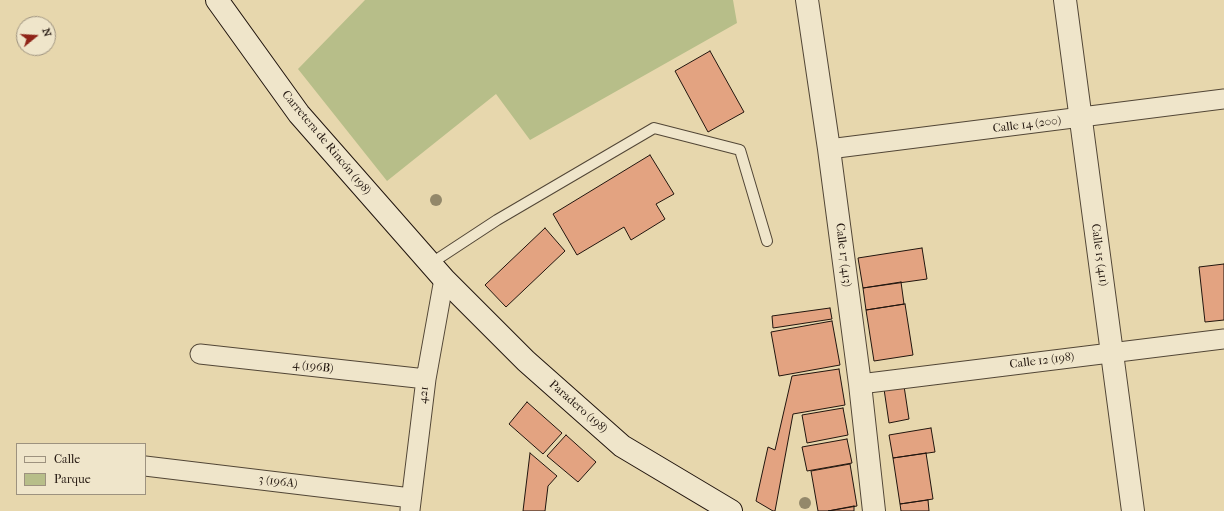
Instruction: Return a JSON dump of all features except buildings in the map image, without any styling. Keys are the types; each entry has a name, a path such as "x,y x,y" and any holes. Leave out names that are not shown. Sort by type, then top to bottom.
{"street":[{"name":"Carretera de Rincón (198)","path":"217,0 298,114 437,272"},
{"name":"Calle 17 (413)","path":"807,0 829,148 860,384 874,511"},
{"name":"Calle 15 (411)","path":"1065,0 1133,511"},
{"name":"Calle 14 (200)","path":"829,148 1081,118 1224,99"},
{"name":"421","path":"411,504 437,272"},
{"name":"Paradero (198)","path":"437,272 526,361 622,446 731,511"},
{"name":"Calle 12 (198)","path":"860,384 1224,338"},
{"name":"4 (196B)","path":"200,354 426,380"},
{"name":"3 (196A)","path":"146,466 411,504"}],"lane":[{"path":"437,272 497,220 654,128 740,150 767,241"}],"green space":[{"path":"365,0 733,0 737,23 530,140 496,94 387,181 298,69"}]}
